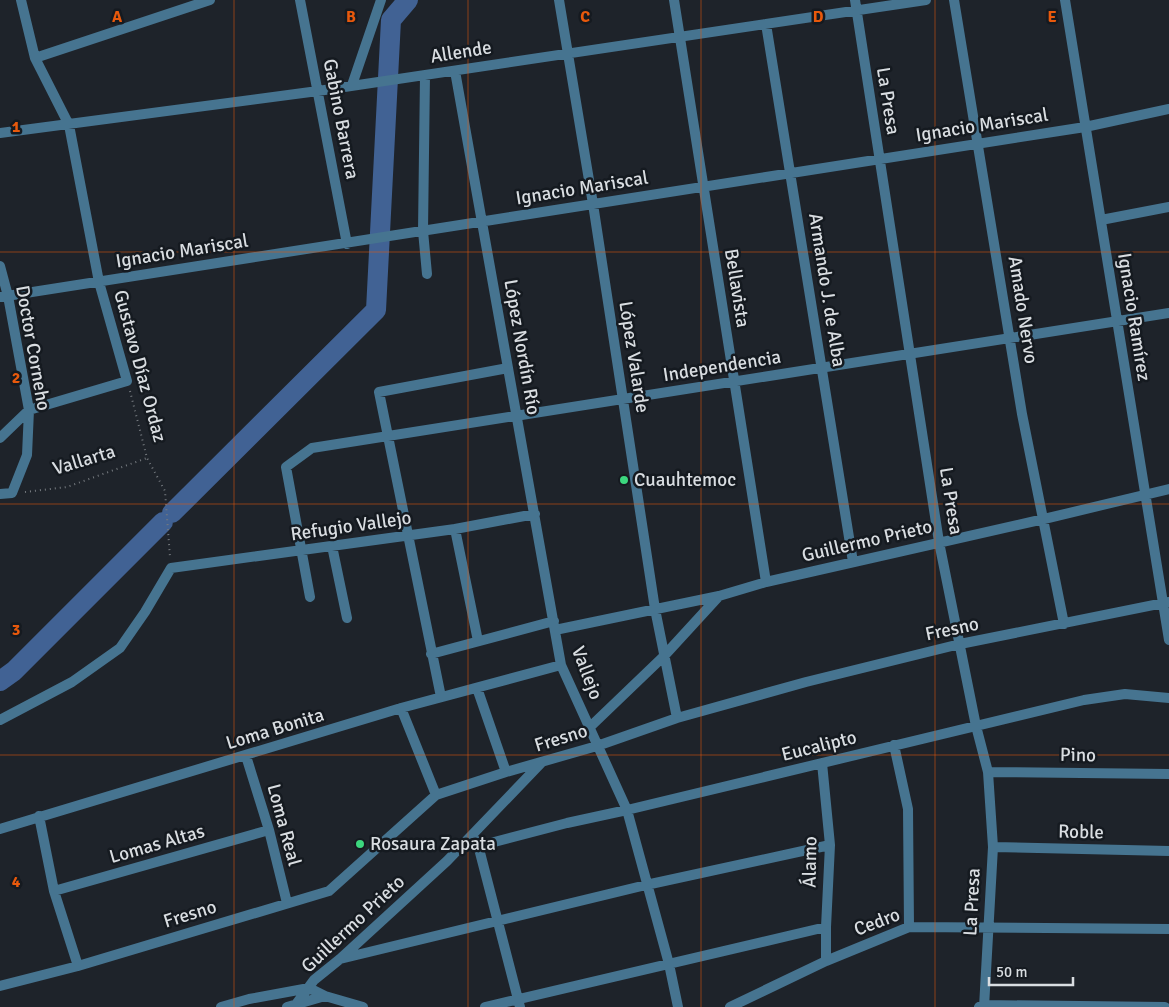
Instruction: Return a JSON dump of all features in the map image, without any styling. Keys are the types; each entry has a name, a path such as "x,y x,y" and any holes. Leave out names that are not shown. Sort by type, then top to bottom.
{"street":[{"name":"Gustavo Díaz Ordaz","path":"21,0 35,58 69,126 99,282 127,381"},
{"path":"35,58 210,0"},
{"name":"Gabino Barrera","path":"300,0 351,243"},
{"path":"357,85 381,0"},
{"name":"López Valarde","path":"559,0 593,204 655,609 677,718"},
{"name":"Bellavista","path":"674,0 766,582"},
{"name":"Allende","path":"0,133 69,126 318,92 766,24 856,5 926,0"},
{"name":"Amado Nervo","path":"954,0 1022,414 1064,624"},
{"name":"Ignacio Ramírez","path":"1065,0 1145,493 1166,603 1169,640"},
{"name":"La Presa","path":"856,5 939,542 976,726 988,772 993,847 982,1006"},
{"name":"Armando J. de Alba","path":"766,24 853,562"},
{"name":"López Nordín Río","path":"455,71 555,625"},
{"path":"421,76 420,232 428,274"},
{"name":"Ignacio Mariscal","path":"4,296 1086,127 1169,109"},
{"path":"1101,220 1169,207"},
{"name":"Doctor Corneho","path":"0,266 4,296 29,410 27,454 12,493"},
{"name":"Independencia","path":"302,551 286,467 312,448 1169,313"},
{"path":"441,697 379,392 508,368"},
{"path":"0,438 29,410 127,381"},
{"name":"Guillermo Prieto","path":"431,654 478,641 555,625 655,609 719,596 766,582 1044,519 1169,488"},
{"path":"0,494 12,493"},
{"name":"Refugio Vallejo","path":"171,568 455,529 535,514"},
{"path":"455,529 478,641"},
{"path":"332,546 347,618"},
{"path":"302,551 310,597"},
{"path":"0,720 72,682 120,648 145,612 171,568"},
{"path":"590,727 664,656 719,596"},
{"name":"Fresno","path":"0,986 78,966 329,890 436,795 506,772 597,746 677,718 806,682 960,644 1166,603"},
{"name":"Vallejo","path":"555,625 561,665 627,810 669,964 678,1007"},
{"name":"Loma Bonita","path":"0,829 401,708 561,665"},
{"path":"477,688 506,772"},
{"name":"Eucalipto","path":"478,846 567,822 627,810 1084,700 1124,694 1169,698"},
{"path":"401,708 436,795"},
{"path":"894,745 908,809 909,926"},
{"name":"Loma Real","path":"246,756 269,830 287,903"},
{"name":"Guillermo Prieto","path":"292,1006 314,980 340,959 447,861 542,762"},
{"name":"Álamo","path":"822,763 830,845 826,961"},
{"name":"Pino","path":"988,772 1169,774"},
{"path":"39,816 54,891 78,966"},
{"name":"Lomas Altas","path":"54,891 269,830"},
{"path":"475,831 519,1003"},
{"path":"340,959 498,922 646,884 830,845"},
{"name":"Roble","path":"993,847 1169,852"},
{"name":"Cedro","path":"730,1007 826,961 909,926 1169,930"},
{"path":"484,1007 519,1003 669,964 826,928"},
{"path":"221,1007 250,999 309,988 326,996 363,1007"},
{"path":"292,1006 326,996"},
{"path":"326,996 328,1007"},
{"path":"982,1006 1165,1007"}],"path":[{"name":"Gustavo Díaz Ordaz","path":"127,381 147,458 166,491 171,568"},
{"name":"Vallarta","path":"12,493 66,487 147,458"}],"waterway":[{"path":"172,513 376,310 391,20 408,0"},
{"path":"0,681 14,671 163,522"}],"place":[{"name":"Cuauhtemoc","path":"624,480"},
{"name":"Rosaura Zapata","path":"360,844"}]}
